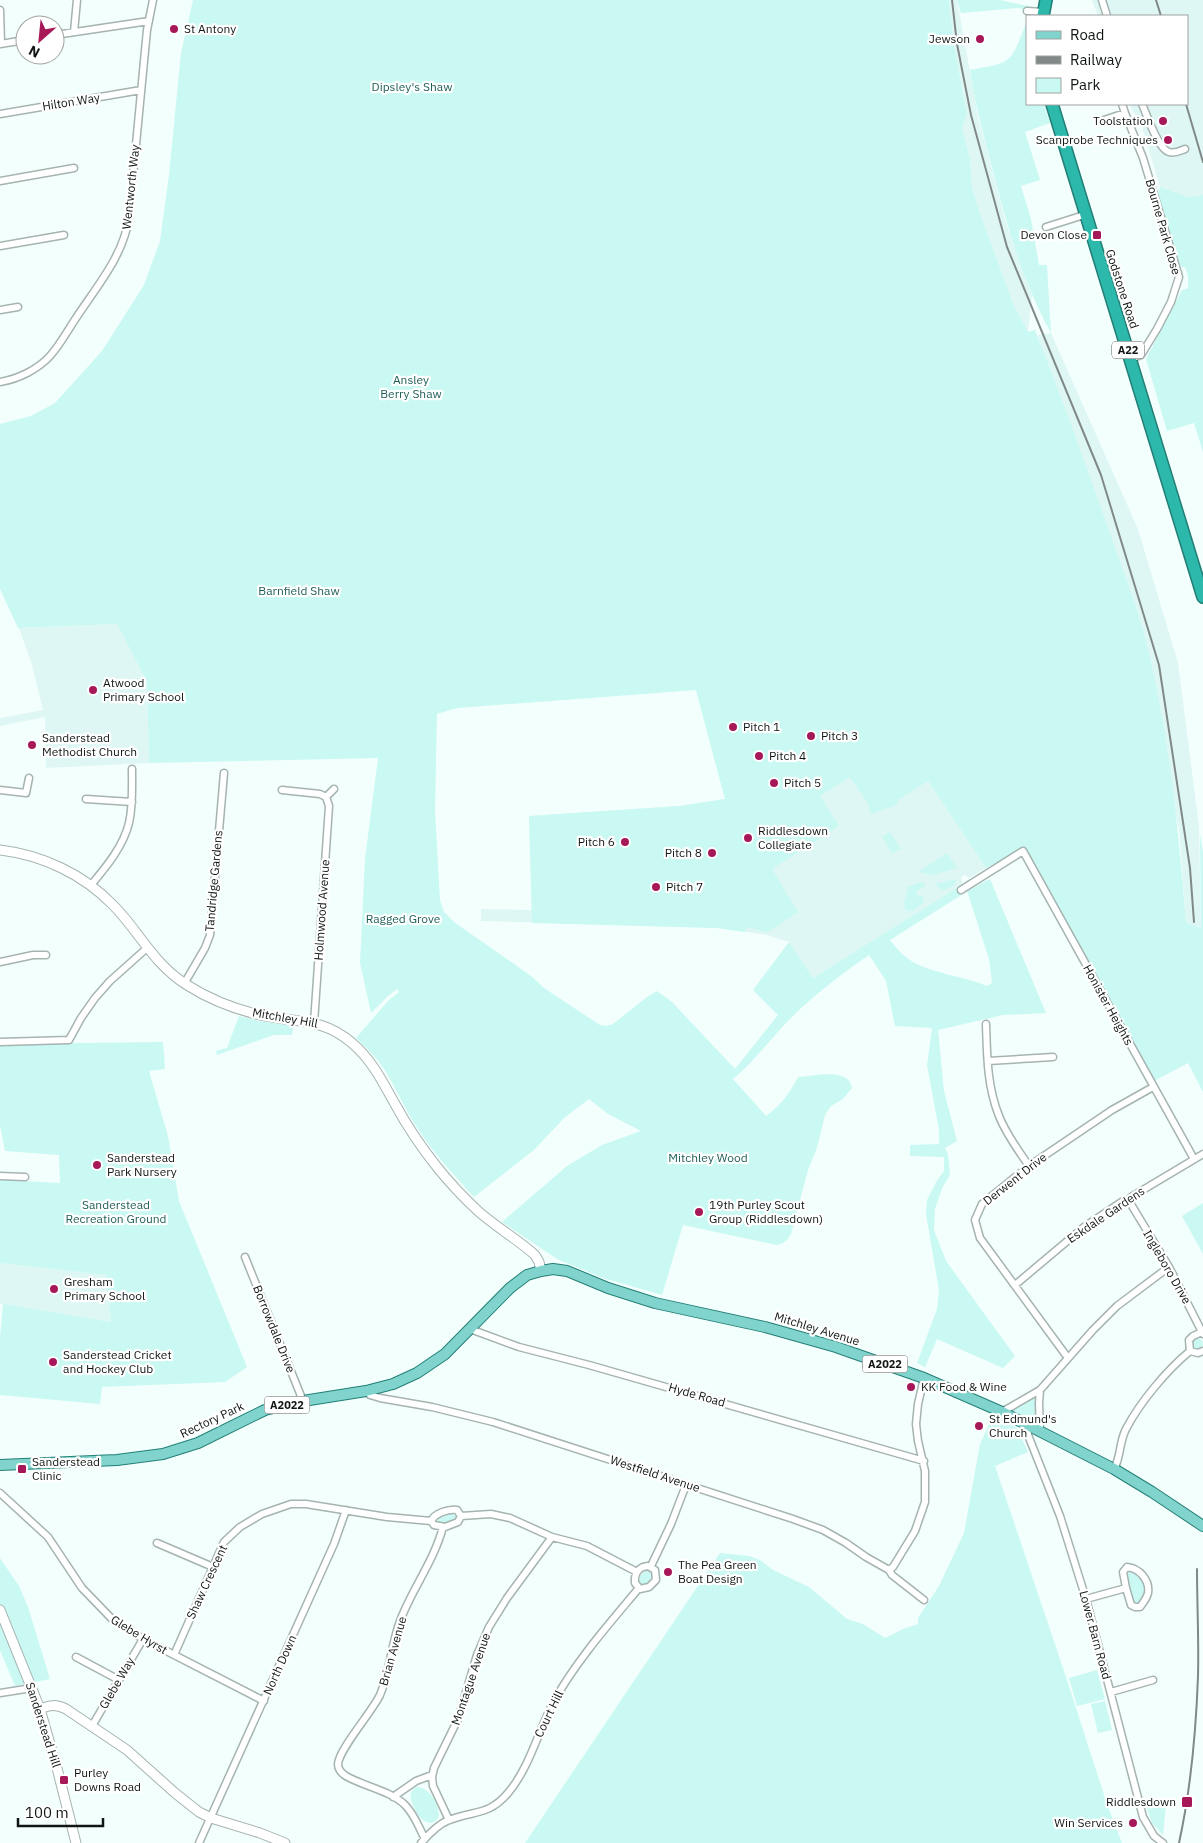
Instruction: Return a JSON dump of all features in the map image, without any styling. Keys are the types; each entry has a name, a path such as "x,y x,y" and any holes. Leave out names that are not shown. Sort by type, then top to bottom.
{"highway":[{"name":"Godstone Road","path":"1052,105 1084,215 1202,590"}],"main road":[{"name":"Rectory Park","path":"0,1465 117,1460 163,1454 198,1443 265,1410 393,1384 417,1373 445,1354 510,1288 528,1275 541,1270"},
{"name":"Mitchley Avenue","path":"541,1270 567,1271 655,1303 783,1332 836,1347 924,1378 1002,1412 1114,1469 1203,1526"}],"street":[{"path":"74,32 77,0"},
{"name":"Wentworth Way","path":"0,382 30,371 50,356 121,248 129,217 141,90 153,0"},
{"path":"1102,0 1107,15"},
{"path":"1027,12 1044,9"},
{"path":"0,10 1,44 15,42"},
{"path":"65,33 149,21"},
{"name":"Hilton Way","path":"0,114 141,90"},
{"name":"Bourne Park Close","path":"1122,105 1143,158 1179,277 1171,302 1141,356 1130,359"},
{"path":"1142,105 1164,149 1169,152 1185,149"},
{"path":"1102,121 1125,114"},
{"path":"0,181 74,168"},
{"path":"1046,228 1084,215"},
{"path":"0,246 64,235"},
{"path":"0,310 18,307"},
{"path":"91,885 107,866 122,841 129,823 132,802 132,769"},
{"name":"Tandridge Gardens","path":"184,984 205,948 210,935 224,773"},
{"path":"0,790 26,793 29,778"},
{"path":"282,790 320,794 326,798 334,789"},
{"name":"Holmwood Avenue","path":"314,1023 329,806 326,798"},
{"path":"86,799 132,802"},
{"name":"Mitchley Hill","path":"0,850 43,859 72,873 91,885 114,905 147,948 184,984 241,1010 261,1016 314,1023 341,1035 364,1054 381,1076 415,1138 439,1169 478,1210 535,1255 541,1270"},
{"name":"Honister Heights","path":"961,890 1023,851 1194,1159"},
{"path":"0,1042 62,1041 70,1039 81,1018 95,998 147,948"},
{"path":"0,962 33,955 46,955"},
{"path":"986,1024 988,1077 999,1117 1029,1166"},
{"path":"988,1061 1053,1058"},
{"name":"Derwent Drive","path":"1068,1358 980,1238 975,1220 982,1204 1029,1166 1112,1110 1153,1087"},
{"name":"Eskdale Gardens","path":"1015,1285 1084,1228 1123,1201 1128,1201 1131,1197 1203,1154"},
{"path":"0,1176 25,1177"},
{"name":"Ingleboro Drive","path":"1128,1201 1169,1268 1202,1333"},
{"name":"Borrowdale Drive","path":"245,1256 303,1401"},
{"path":"1002,1412 1040,1390 1117,1306 1169,1268"},
{"name":"Hyde Road","path":"470,1329 519,1348 589,1365 924,1461"},
{"path":"1114,1469 1126,1429 1139,1408 1190,1351 1189,1340 1193,1336 1202,1333"},
{"path":"1190,1351 1198,1353 1203,1351"},
{"path":"889,1570 901,1556 921,1519 925,1502 924,1461 918,1441 916,1424 924,1378"},
{"path":"1040,1390 1040,1431"},
{"name":"Westfield Avenue","path":"366,1391 380,1398 432,1407 493,1422 760,1507 822,1530 889,1570 892,1575 924,1600"},
{"name":"Lower Barn Road","path":"1027,1424 1028,1435 1060,1516 1086,1600 1143,1816 1154,1836 1163,1843"},
{"name":"Court Hill","path":"393,1796 409,1809 423,1841 449,1820 485,1810 497,1803 508,1793 520,1775 545,1720 566,1682 639,1588 647,1588 656,1580 655,1570 651,1566 671,1524 686,1485"},
{"name":"Glebe Hyrst","path":"0,1493 22,1511 52,1541 82,1588 98,1607 117,1623 143,1639 264,1701"},
{"name":"Shaw Crescent","path":"174,1655 212,1567 228,1537 243,1524 262,1514 282,1507 300,1504 325,1505 398,1518 431,1521"},
{"name":"North Down","path":"199,1843 334,1544 346,1510"},
{"path":"449,1510 457,1510 461,1516 458,1522 443,1527 434,1525 431,1521 433,1517 449,1510"},
{"path":"461,1516 491,1514 520,1521 552,1537 587,1546 637,1572"},
{"name":"Brian Avenue","path":"393,1796 344,1775 340,1770 338,1762 342,1752 379,1696 399,1624 407,1604 426,1571 443,1527"},
{"name":"Montague Avenue","path":"432,1775 458,1719 478,1651 489,1627 507,1598 552,1537"},
{"path":"157,1543 212,1567"},
{"path":"639,1588 635,1582 637,1572 644,1566 651,1566"},
{"path":"1127,1567 1140,1572 1148,1587 1146,1597 1140,1607 1135,1608 1131,1605 1126,1588 1123,1572 1127,1567"},
{"path":"1086,1600 1126,1588"},
{"name":"Sanderstead Hill","path":"0,1610 40,1709 76,1843"},
{"name":"Glebe Way","path":"92,1726 143,1639"},
{"path":"76,1657 119,1680"},
{"path":"1111,1692 1153,1680"},
{"path":"0,1693 32,1688"},
{"path":"40,1709 51,1705 59,1705 92,1726 127,1750 175,1794 199,1812 211,1818 260,1832 285,1843"},
{"path":"393,1796 418,1780 432,1775 434,1789 449,1820"}],"shaded area":[{"path":"949,0 957,0 978,116 1006,222 1032,295 1028,333 1014,306 972,187 970,159 962,128 967,114 954,45"},
{"path":"1092,0 1203,0 1203,195 1189,197 1160,187 1142,127 1130,105 1188,105 1188,15 1098,15"},
{"path":"1051,333 1138,529 1178,663 1199,826 1201,928 1186,923 1179,828 1038,335"},
{"name":"Atwood Primary School","path":"117,624 147,682 149,763 46,768 45,717 0,726 0,718 43,710 32,665 19,628"},
{"name":"Riddlesdown Collegiate","path":"696,690 928,781 986,868 969,878 965,875 961,877 963,885 813,978 789,942 767,935 717,928 481,921 481,909 532,910 529,816 680,806 725,799"},
{"name":"Gresham Primary School","path":"0,1263 106,1275 111,1322 0,1304"}],"green space":[{"path":"193,0 949,0 954,45 967,114 962,128 970,159 972,187 1014,306 1028,332 1035,330 1045,355 1131,592 1150,658 1163,724 1177,823 1186,923 1201,928 1200,834 1203,852 1203,1092 1188,1063 1154,1081 1024,848 986,868 928,781 898,800 897,805 870,814 869,805 850,777 820,796 839,826 772,869 798,912 768,932 746,927 745,932 717,928 532,923 529,816 680,806 725,799 696,690 457,708 437,714 435,810 440,900 444,912 454,922 531,976 544,988 600,1025 613,1024 657,991 672,1002 735,1069 778,1015 753,990 789,942 813,978 960,886 963,894 890,940 913,962 987,986 992,983 989,959 967,891 990,879 1046,1013 1003,1015 938,1030 944,1091 957,1141 945,1148 948,1154 950,1175 943,1186 935,1209 934,1230 946,1261 1015,1356 1003,1368 937,1339 925,1367 917,1363 937,1309 939,1290 926,1214 927,1200 944,1171 944,1157 910,1156 910,1145 939,1144 939,1130 927,1065 932,1028 895,1026 886,981 869,955 805,1004 733,1079 766,1116 785,1098 798,1077 838,1075 845,1077 852,1088 843,1099 831,1106 825,1115 817,1148 808,1170 791,1234 788,1238 777,1245 683,1225 662,1295 603,1278 557,1259 502,1222 567,1166 602,1145 641,1131 608,1114 589,1099 564,1118 534,1150 474,1197 426,1141 383,1067 356,1038 389,1000 399,992 397,989 371,1013 360,963 365,859 378,758 149,763 147,682 117,624 18,628 0,589 0,424 31,416 55,403 102,351 144,285 160,241 169,175 181,53"},
{"path":"957,0 1000,0 1037,9 1026,11 1019,8 961,13"},
{"path":"1026,23 1026,105 1044,105 1050,123 1025,132 1040,180 1021,186 1031,219 1039,265 1047,265 1051,333 1032,294 1010,233 983,133 970,70 1003,62 1009,58"},
{"path":"1160,187 1189,197 1203,195 1203,452 1194,423 1167,431 1146,359 1182,290 1188,288 1188,276 1185,267 1181,267 1157,195"},
{"path":"890,832 901,849 892,854 882,837"},
{"path":"947,853 957,868 932,875 918,872"},
{"path":"957,879 953,886 943,891 935,884"},
{"path":"924,882 925,887 916,893 916,895 924,896 923,903 913,911 906,910 904,904 908,886"},
{"path":"239,1016 294,1026 292,1035 274,1035 217,1055 216,1051 227,1048"},
{"name":"Sanderstead Recreation Ground","path":"163,1042 165,1069 149,1071 168,1136 179,1201 247,1367 225,1382 102,1387 100,1404 0,1395 0,1338 3,1304 111,1322 106,1275 0,1263 0,1180 60,1183 59,1155 5,1151 0,1125 0,1044"},
{"path":"1203,1203 1203,1254 1182,1216"},
{"path":"1197,1338 1203,1344 1197,1350 1191,1344"},
{"path":"1032,1397 1036,1398 1037,1421 1035,1423 1012,1412 1012,1410"},
{"path":"993,1416 1017,1428 1028,1452 995,1466 1107,1804 1122,1843 525,1843 720,1553 749,1556 760,1560 773,1570 809,1587 847,1619 863,1624 885,1638 918,1624 918,1618 939,1586 964,1533 980,1444"},
{"path":"452,1514 456,1517 449,1522 444,1524 436,1522 439,1518"},
{"path":"0,1558 19,1586 28,1607 50,1679 15,1686 0,1650"},
{"path":"647,1570 651,1571 651,1579 642,1585 639,1581 640,1576"},
{"path":"1128,1570 1138,1575 1144,1581 1145,1594 1139,1604 1134,1604 1125,1573"},
{"path":"1097,1670 1105,1699 1077,1706 1069,1678"},
{"path":"1105,1701 1112,1730 1098,1733 1091,1704"},
{"path":"416,1787 429,1793 435,1802 439,1816 434,1821 429,1823 424,1821 415,1810 412,1804 411,1792"},
{"path":"1166,1804 1163,1835 1152,1823 1147,1808"}],"railway":[{"path":"952,0 957,44 971,115 1007,247 1101,475 1159,665 1190,868 1194,922"},
{"path":"1156,0 1161,15"},
{"path":"1186,105 1203,162"},
{"path":"1179,1843 1190,1781 1196,1718 1198,1663 1197,1569"}],"place":[{"name":"St Antony","path":"174,29"},
{"name":"Jewson","path":"980,39"},
{"name":"Toolstation","path":"1163,121"},
{"name":"Scanprobe Techniques","path":"1168,140"},
{"name":"Devon Close","path":"1097,235"},
{"name":"Atwood Primary School","path":"93,690"},
{"name":"Pitch 1","path":"733,727"},
{"name":"Pitch 3","path":"811,736"},
{"name":"Sanderstead Methodist Church","path":"32,745"},
{"name":"Pitch 4","path":"759,756"},
{"name":"Pitch 5","path":"774,783"},
{"name":"Riddlesdown Collegiate","path":"748,838"},
{"name":"Pitch 6","path":"625,842"},
{"name":"Pitch 8","path":"712,853"},
{"name":"Pitch 7","path":"656,887"},
{"name":"Sanderstead Park Nursery","path":"97,1165"},
{"name":"19th Purley Scout Group (Riddlesdown)","path":"699,1212"},
{"name":"Gresham Primary School","path":"54,1289"},
{"name":"Sanderstead Cricket and Hockey Club","path":"53,1362"},
{"name":"KK Food & Wine","path":"911,1387"},
{"name":"St Edmund's Church","path":"979,1426"},
{"name":"Sanderstead Clinic","path":"22,1469"},
{"name":"The Pea Green Boat Design","path":"668,1572"},
{"name":"Purley Downs Road","path":"64,1780"},
{"name":"Riddlesdown","path":"1187,1802"},
{"name":"Win Services","path":"1133,1823"}],"park label":[{"name":"Dipsley's Shaw","path":"412,87"},
{"name":"Ansley Berry Shaw","path":"411,387"},
{"name":"Barnfield Shaw","path":"299,591"},
{"name":"Ragged Grove","path":"403,919"},
{"name":"Mitchley Wood","path":"708,1158"}]}
